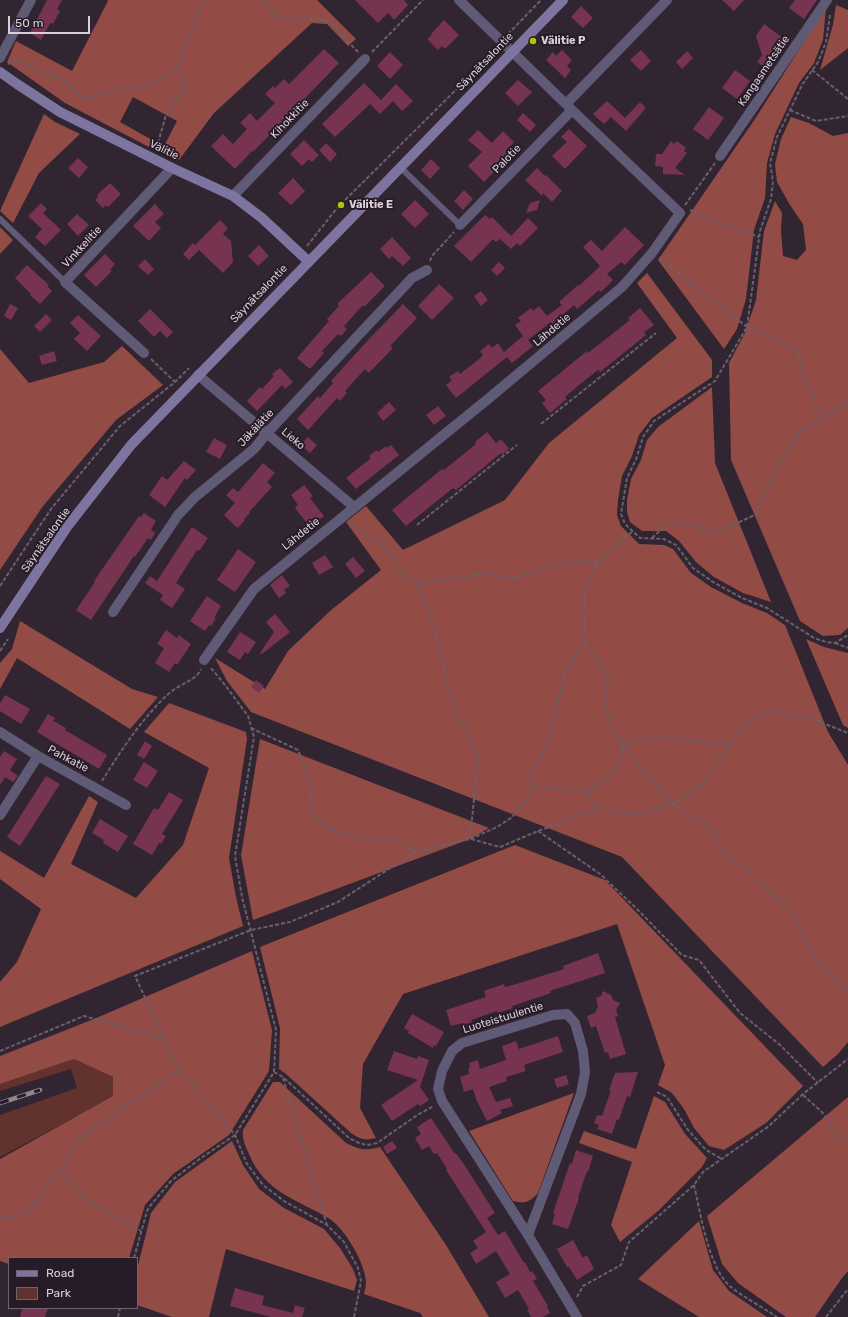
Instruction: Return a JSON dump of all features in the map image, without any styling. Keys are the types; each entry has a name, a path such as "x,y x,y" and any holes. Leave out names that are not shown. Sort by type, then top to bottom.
{"main road":[{"name":"Säynätsalontie","path":"0,628 67,528 131,445 305,258 400,167 563,0"},
{"name":"Välitie","path":"2,65 17,84 60,112 172,168 234,196 262,218 305,258"}],"street":[{"path":"2,65 31,0"},
{"name":"Lähdetie","path":"204,660 254,589 483,404 622,287 652,253 680,212 459,0"},
{"name":"Palotie","path":"460,225 667,0"},
{"name":"Kangasmetsätie","path":"720,156 826,1"},
{"name":"Kihokkitie","path":"234,196 365,59"},
{"name":"Vinkkelitie","path":"144,353 65,282 172,168"},
{"name":"Jäkälätie","path":"113,612 178,515 196,497 254,449 412,278 427,270"},
{"name":"Lieko","path":"198,374 354,507"},
{"name":"Pahkatie","path":"0,732 38,756 126,805"},
{"path":"0,815 38,756"},
{"name":"Luoteistuulentie","path":"528,1235 581,1094 585,1072 583,1051 575,1023 567,1014 553,1015 462,1044 452,1051 442,1071 438,1089 442,1101 528,1235 574,1313"}],"lane":[{"path":"400,167 460,225"},
{"path":"0,219 65,282"}],"path":[{"path":"2,65 16,60 64,81 83,98 160,81 179,64 198,12 206,0"},
{"path":"263,0 277,18 328,20 365,59 423,0"},
{"path":"305,258 337,208 489,57 501,41 541,0"},
{"path":"826,1 831,6 826,42 818,62 802,85 777,137 770,163 773,181 771,199 760,231 747,327 715,381 654,421 643,437 637,458 627,478 622,514 625,524 640,538 664,539 676,545 693,568 713,582 742,598 767,608 814,638 848,648"},
{"path":"158,143 166,115 185,84 179,64"},
{"path":"812,70 848,99"},
{"path":"790,110 816,121 848,116"},
{"path":"720,156 683,208 759,237"},
{"path":"427,270 432,256 460,225"},
{"path":"652,253 747,327 797,349 806,379 821,418"},
{"path":"541,424 656,333"},
{"path":"144,353 175,382"},
{"path":"0,586 51,509 120,426 175,382 192,366"},
{"path":"651,538 665,526 685,522 715,533 755,515 774,472 799,432 848,402"},
{"path":"417,525 517,445"},
{"path":"344,515 351,525 385,548 396,559 402,574 417,584 431,616 451,697 478,758 470,839"},
{"path":"354,1317 361,1281 358,1268 344,1242 327,1225 284,1201 263,1185 247,1164 235,1135 179,1070 135,976 251,930 290,922 338,902 415,852 470,839 497,827 511,818 526,803 533,790 531,773 550,740 565,673 584,642 585,594 598,561 633,531"},
{"path":"417,584 483,574 516,578 556,564 598,561"},
{"path":"835,643 848,635"},
{"path":"0,651 8,639"},
{"path":"584,642 608,679 605,706 613,728 622,744 673,804 712,829 724,852 746,869 792,911 797,925 818,962 848,993"},
{"path":"97,788 131,737 163,699 178,686 192,680 199,672 204,660 248,716 254,737 235,856 242,897 276,1030 274,1072 235,1135 170,1181 150,1206 147,1211 134,1257"},
{"path":"470,839 500,847 598,809 635,815 673,804 702,786 731,743 749,720 774,712 807,717 848,733"},
{"path":"251,728 298,750 309,779 314,817 336,832 357,837 395,841 415,852"},
{"path":"622,744 661,737 691,742 731,743"},
{"path":"533,790 550,788 586,791 616,771 622,757 622,744"},
{"path":"586,791 598,809"},
{"path":"538,831 600,874 682,955 699,960 740,1013 780,1045 818,1083"},
{"path":"0,1051 84,1016 164,1039"},
{"path":"574,1313 582,1286 621,1265 629,1242 663,1214 694,1184 703,1172 769,1126 803,1094 848,1059"},
{"path":"0,1219 27,1214 74,1147 88,1132 179,1070"},
{"path":"274,1072 283,1077 349,1138 359,1143 377,1143 419,1114 442,1101"},
{"path":"283,1077 327,1225"},
{"path":"657,1092 667,1097 688,1130 706,1150 722,1159"},
{"path":"803,1094 822,1112 835,1133 848,1143"},
{"path":"58,1169 86,1198 141,1231"},
{"path":"694,1184 704,1230 716,1268 729,1286 777,1317"},
{"path":"826,1317 848,1289"}],"green space":[{"path":"74,1059 113,1077 113,1097 0,1157 0,1115 77,1088 71,1069 0,1091 0,1084"}],"shaded area":[{"path":"107,0 317,0 356,39 348,46 327,24 312,23 214,113 179,160 161,152 177,121 133,97 120,122 152,140 149,147 65,103 7,62 16,41 72,71 108,1"},
{"path":"836,5 848,10 848,48 820,70 833,25"},
{"path":"826,7 823,40 814,63 799,83 775,134 767,163 765,198 754,230 746,299 737,329 724,349 658,260 755,119"},
{"path":"44,114 55,122 80,134 39,173 13,223 0,211"},
{"path":"791,117 809,123 833,136 848,133 848,628 840,635 823,636 800,621 731,460 729,363 745,333 756,300 764,231 775,201 782,213 781,230 783,256 797,260 806,250 803,224 777,182 775,164 781,139"},
{"path":"0,227 13,240 0,254"},
{"path":"647,273 712,360 712,377 652,418 639,435 632,456 622,476 617,515 621,526 639,544 664,545 673,549 691,573 711,587 742,603 767,613 785,625 828,732 848,765 848,1042 838,1054 823,1067 622,857 251,712 227,681 215,658 265,689 288,651 330,611 381,570 346,522 366,506 403,550 505,500 549,443 677,338 637,283"},
{"path":"122,346 163,385 116,420 43,506 0,570 0,349 29,383 104,362"},
{"path":"712,387 715,463 771,602 743,593 714,577 696,562 679,541 666,531 642,531 630,522 627,512 627,500 631,479 641,460 647,440 658,427"},
{"path":"20,621 132,689 158,697 130,729 17,658 0,689 0,663 12,649"},
{"path":"806,639 824,647 848,653 848,728 843,725"},
{"path":"169,703 246,732 247,739 229,858 243,926 0,1027 0,982 17,962 41,909 0,879 0,851 44,878 89,796 98,802 71,864 136,898 183,845 209,768 144,732"},
{"path":"260,739 489,828 470,839 253,920 241,855"},
{"path":"515,845 605,880 803,1086 766,1123 724,1150 709,1146 694,1128 684,1109 672,1093 658,1085 665,1065 617,924 403,994 363,1064 360,1108 376,1138 363,1139 351,1133 279,1069 280,1028 260,947"},
{"path":"252,951 272,1030 269,1071 229,1135 173,1174 145,1205 129,1257 8,1257 8,1264 0,1261 0,1159 113,1096 113,1077 74,1059 0,1084 0,1056 94,1019"},
{"path":"273,1082 280,1082 346,1143 363,1149 380,1147 446,1245 489,1317 423,1317 420,1313 364,1294 366,1286 365,1274 358,1256 342,1230 330,1219 283,1194 273,1186 264,1178 256,1167 246,1148 243,1139 243,1130"},
{"path":"574,1093 538,1193 527,1202 513,1201 469,1131"},
{"path":"654,1096 665,1102 685,1134 707,1158 702,1167 658,1211 620,1242 611,1225 632,1162 579,1143 584,1131 636,1149"},
{"path":"848,1097 848,1271 815,1317 786,1317 738,1283 722,1264 707,1216"},
{"path":"232,1141 243,1165 259,1189 284,1208 324,1229 340,1248 353,1269 357,1280 354,1291 226,1249 209,1317 172,1317 138,1305 138,1266 151,1213 175,1182"},
{"path":"699,1221 713,1270 729,1291 767,1317 699,1317 638,1279"}],"building":[{"path":"47,0 62,0 57,9 60,11 53,24 50,23 41,40 30,33"},
{"path":"355,0 404,0 408,5 394,20 388,13 378,23"},
{"path":"722,0 744,0 734,11"},
{"path":"795,0 817,0 804,19 789,8"},
{"path":"581,6 593,18 583,28 571,17"},
{"path":"444,20 459,35 445,49 442,46 438,50 427,39"},
{"path":"764,24 787,41 767,69 757,62 762,55 756,36"},
{"path":"324,49 339,63 235,169 211,146 223,134 233,144 247,129 240,123 250,113 257,121 275,103 265,94 273,86 275,88 284,79 289,84"},
{"path":"562,50 572,60 567,66 571,70 565,78 546,60 553,52 556,56"},
{"path":"641,50 651,61 641,71 630,60"},
{"path":"687,51 693,58 682,69 676,62"},
{"path":"390,52 403,65 390,79 377,66"},
{"path":"735,70 750,81 737,99 722,88"},
{"path":"518,80 532,92 518,106 505,93"},
{"path":"364,83 381,100 396,84 413,101 402,111 393,101 380,114 370,104 335,137 322,124"},
{"path":"607,101 625,118 640,102 646,108 626,131 611,117 604,124 593,114"},
{"path":"709,107 724,118 708,140 693,129"},
{"path":"523,113 536,125 530,132 517,120"},
{"path":"569,129 587,146 565,169 552,156 567,142 561,137"},
{"path":"478,130 492,143 503,131 514,142 507,149 511,154 484,182 468,166 482,152 468,140"},
{"path":"304,140 319,155 312,162 309,159 302,166 290,154"},
{"path":"671,141 674,144 677,141 686,148 684,151 687,153 675,168 685,175 663,174 663,167 655,166 656,154 662,154"},
{"path":"326,143 337,154 330,162 319,150"},
{"path":"78,158 88,167 79,178 68,168"},
{"path":"431,159 440,168 430,179 421,170"},
{"path":"537,168 562,191 552,202 543,193 542,196 525,180"},
{"path":"293,178 305,191 291,205 278,193"},
{"path":"110,183 121,194 108,207 106,205 103,208 95,200 98,197 97,195"},
{"path":"464,190 473,199 463,210 454,201"},
{"path":"415,200 429,214 415,228 401,214"},
{"path":"540,200 537,210 526,213 530,203"},
{"path":"41,203 47,209 43,213 61,230 45,246 35,237 42,229 28,216"},
{"path":"155,204 164,214 155,222 161,228 149,241 133,226"},
{"path":"77,214 89,225 78,236 67,224"},
{"path":"485,215 490,219 492,217 511,236 528,218 538,228 520,246 517,243 511,249 500,239 496,242 493,239 471,262 454,246"},
{"path":"220,220 228,228 223,234 231,241 233,262 223,273 199,250 189,260 183,254 193,243 195,245"},
{"path":"625,227 644,245 625,265 621,262 607,274 613,280 601,292 599,290 577,309 574,305 552,324 551,322 528,340 533,346 512,363 507,357 456,398 446,385 452,380 449,377 458,371 460,374 478,360 483,355 480,351 489,344 492,348 498,343 504,352 523,336 515,325 521,321 518,318 531,308 533,311 539,306 547,316 562,305 559,302 600,266 583,247 591,240 602,251"},
{"path":"392,237 411,258 403,266 392,256 389,259 380,249"},
{"path":"259,245 269,256 258,266 248,256"},
{"path":"105,254 115,264 110,270 112,271 96,287 84,275"},
{"path":"145,259 154,269 148,275 138,266"},
{"path":"499,262 505,268 497,276 491,270"},
{"path":"27,265 49,285 47,286 52,291 40,304 15,278"},
{"path":"371,272 385,286 364,307 363,305 344,326 347,329 341,336 338,334 322,351 324,353 310,369 297,358 329,321 327,319 339,306 337,304"},
{"path":"439,284 454,298 432,320 418,306"},
{"path":"481,291 488,300 481,306 474,296"},
{"path":"10,304 18,308 11,320 4,316"},
{"path":"403,304 417,318 390,346 393,348 369,373 365,369 345,391 347,393 340,401 337,398 308,430 297,419 318,396 320,398 333,383 331,381"},
{"path":"640,308 654,325 644,332 646,335 600,372 598,370 579,385 565,397 567,399 550,413 542,403 546,400 538,391 587,351 588,353 630,320 628,318"},
{"path":"150,309 173,332 167,338 160,331 154,337 138,321"},
{"path":"46,314 52,320 40,332 34,326"},
{"path":"78,315 101,336 87,351 74,339 80,333 70,323"},
{"path":"54,351 57,361 42,365 39,356"},
{"path":"280,368 293,382 285,389 282,385 257,411 247,401 260,387 262,389 274,376 272,374"},
{"path":"389,402 396,410 383,421 377,413"},
{"path":"438,406 446,416 434,425 426,415"},
{"path":"487,432 496,443 501,439 509,449 502,455 501,453 456,490 453,488 406,526 392,510 442,469 444,470 476,444 475,442"},
{"path":"308,437 317,445 310,453 301,445"},
{"path":"214,438 227,445 220,459 206,452"},
{"path":"391,445 399,455 356,489 346,478 371,458 369,456 377,450 378,452 386,446 387,448"},
{"path":"184,461 196,470 187,480 185,478 165,507 149,495 162,476 167,480"},
{"path":"263,463 275,473 267,482 272,487 249,512 250,513 238,528 224,515 235,503 226,495 233,488 238,492"},
{"path":"304,485 313,496 310,498 324,516 310,527 295,508 298,505 291,495"},
{"path":"144,513 156,521 151,530 155,533 151,540 148,538 135,557 134,556 91,620 76,610 139,516 141,517"},
{"path":"192,527 208,538 199,551 197,550 176,583 185,589 172,608 160,600 163,595 145,583 150,576 157,581"},
{"path":"238,549 256,562 235,592 217,580"},
{"path":"325,555 333,567 319,575 312,563"},
{"path":"353,557 365,571 356,578 345,564"},
{"path":"282,575 290,586 284,590 286,593 279,598 270,585"},
{"path":"207,596 221,606 214,618 216,619 205,631 190,621"},
{"path":"275,614 290,632 262,654 260,653 274,632 266,622"},
{"path":"166,630 177,638 179,635 191,644 177,665 175,663 169,672 155,663 164,648 157,644"},
{"path":"240,632 256,642 248,654 245,652 240,660 227,652"},
{"path":"256,680 264,686 259,693 251,687"},
{"path":"5,695 30,709 21,724 0,711 0,704"},
{"path":"48,714 55,718 53,721 66,728 65,730 107,755 99,769 37,732"},
{"path":"145,741 152,746 144,759 137,755"},
{"path":"4,751 17,759 10,770 18,776 13,782 5,777 0,785 0,757"},
{"path":"144,762 158,771 147,788 133,780"},
{"path":"46,776 60,784 20,846 7,837"},
{"path":"169,792 183,800 162,834 166,836 161,844 159,843 152,855 133,844 154,808 158,810"},
{"path":"100,819 128,836 118,852 103,843 104,840 92,833"},
{"path":"598,953 605,973 550,991 551,993 512,1006 513,1008 498,1013 497,1011 471,1020 472,1022 463,1025 463,1023 451,1026 446,1010 486,997 484,991 504,984 505,987 513,985 564,969 563,966"},
{"path":"603,991 611,995 613,1000 620,1003 616,1010 618,1016 615,1017 626,1054 610,1059 608,1052 605,1053 596,1026 591,1028 587,1016 595,1013 598,1007 596,998 601,996"},
{"path":"412,1014 444,1032 436,1046 434,1045 433,1048 408,1033 409,1031 404,1028"},
{"path":"558,1036 563,1052 524,1065 526,1071 506,1077 507,1081 489,1087 496,1102 510,1098 513,1106 500,1110 502,1113 487,1121 476,1099 473,1089 464,1092 460,1077 469,1074 469,1063 478,1060 480,1069 506,1060 502,1046 516,1041 519,1049"},
{"path":"394,1051 417,1059 418,1056 429,1060 420,1087 429,1100 420,1106 418,1104 392,1121 381,1105 418,1080 387,1070"},
{"path":"638,1072 630,1097 627,1096 619,1120 617,1119 612,1134 597,1129 599,1125 594,1123 597,1115 602,1116 615,1073"},
{"path":"566,1075 569,1084 557,1088 554,1079"},
{"path":"431,1118 467,1169 495,1213 487,1218 498,1235 505,1231 530,1272 532,1271 537,1279 533,1281 548,1306 547,1307 550,1313 543,1317 531,1317 527,1310 529,1309 518,1290 505,1298 496,1282 510,1274 496,1251 476,1264 470,1253 478,1248 473,1241 486,1232 446,1170 447,1169 437,1153 434,1154 429,1146 422,1150 415,1138 421,1134 417,1127"},
{"path":"392,1141 397,1148 387,1154 383,1147"},
{"path":"576,1150 593,1156 568,1229 552,1224 555,1214 553,1213"},
{"path":"573,1240 583,1258 587,1255 594,1269 577,1280 569,1267 567,1267 557,1249"},
{"path":"235,1288 264,1296 262,1305 293,1313 295,1305 305,1308 302,1317 271,1317 230,1306"},
{"path":"22,1309 48,1309 45,1317 20,1317"}],"railway":[{"path":"0,1103 40,1090"}],"place":[{"name":"Välitie P","path":"533,41"},
{"name":"Välitie E","path":"341,205"}]}
